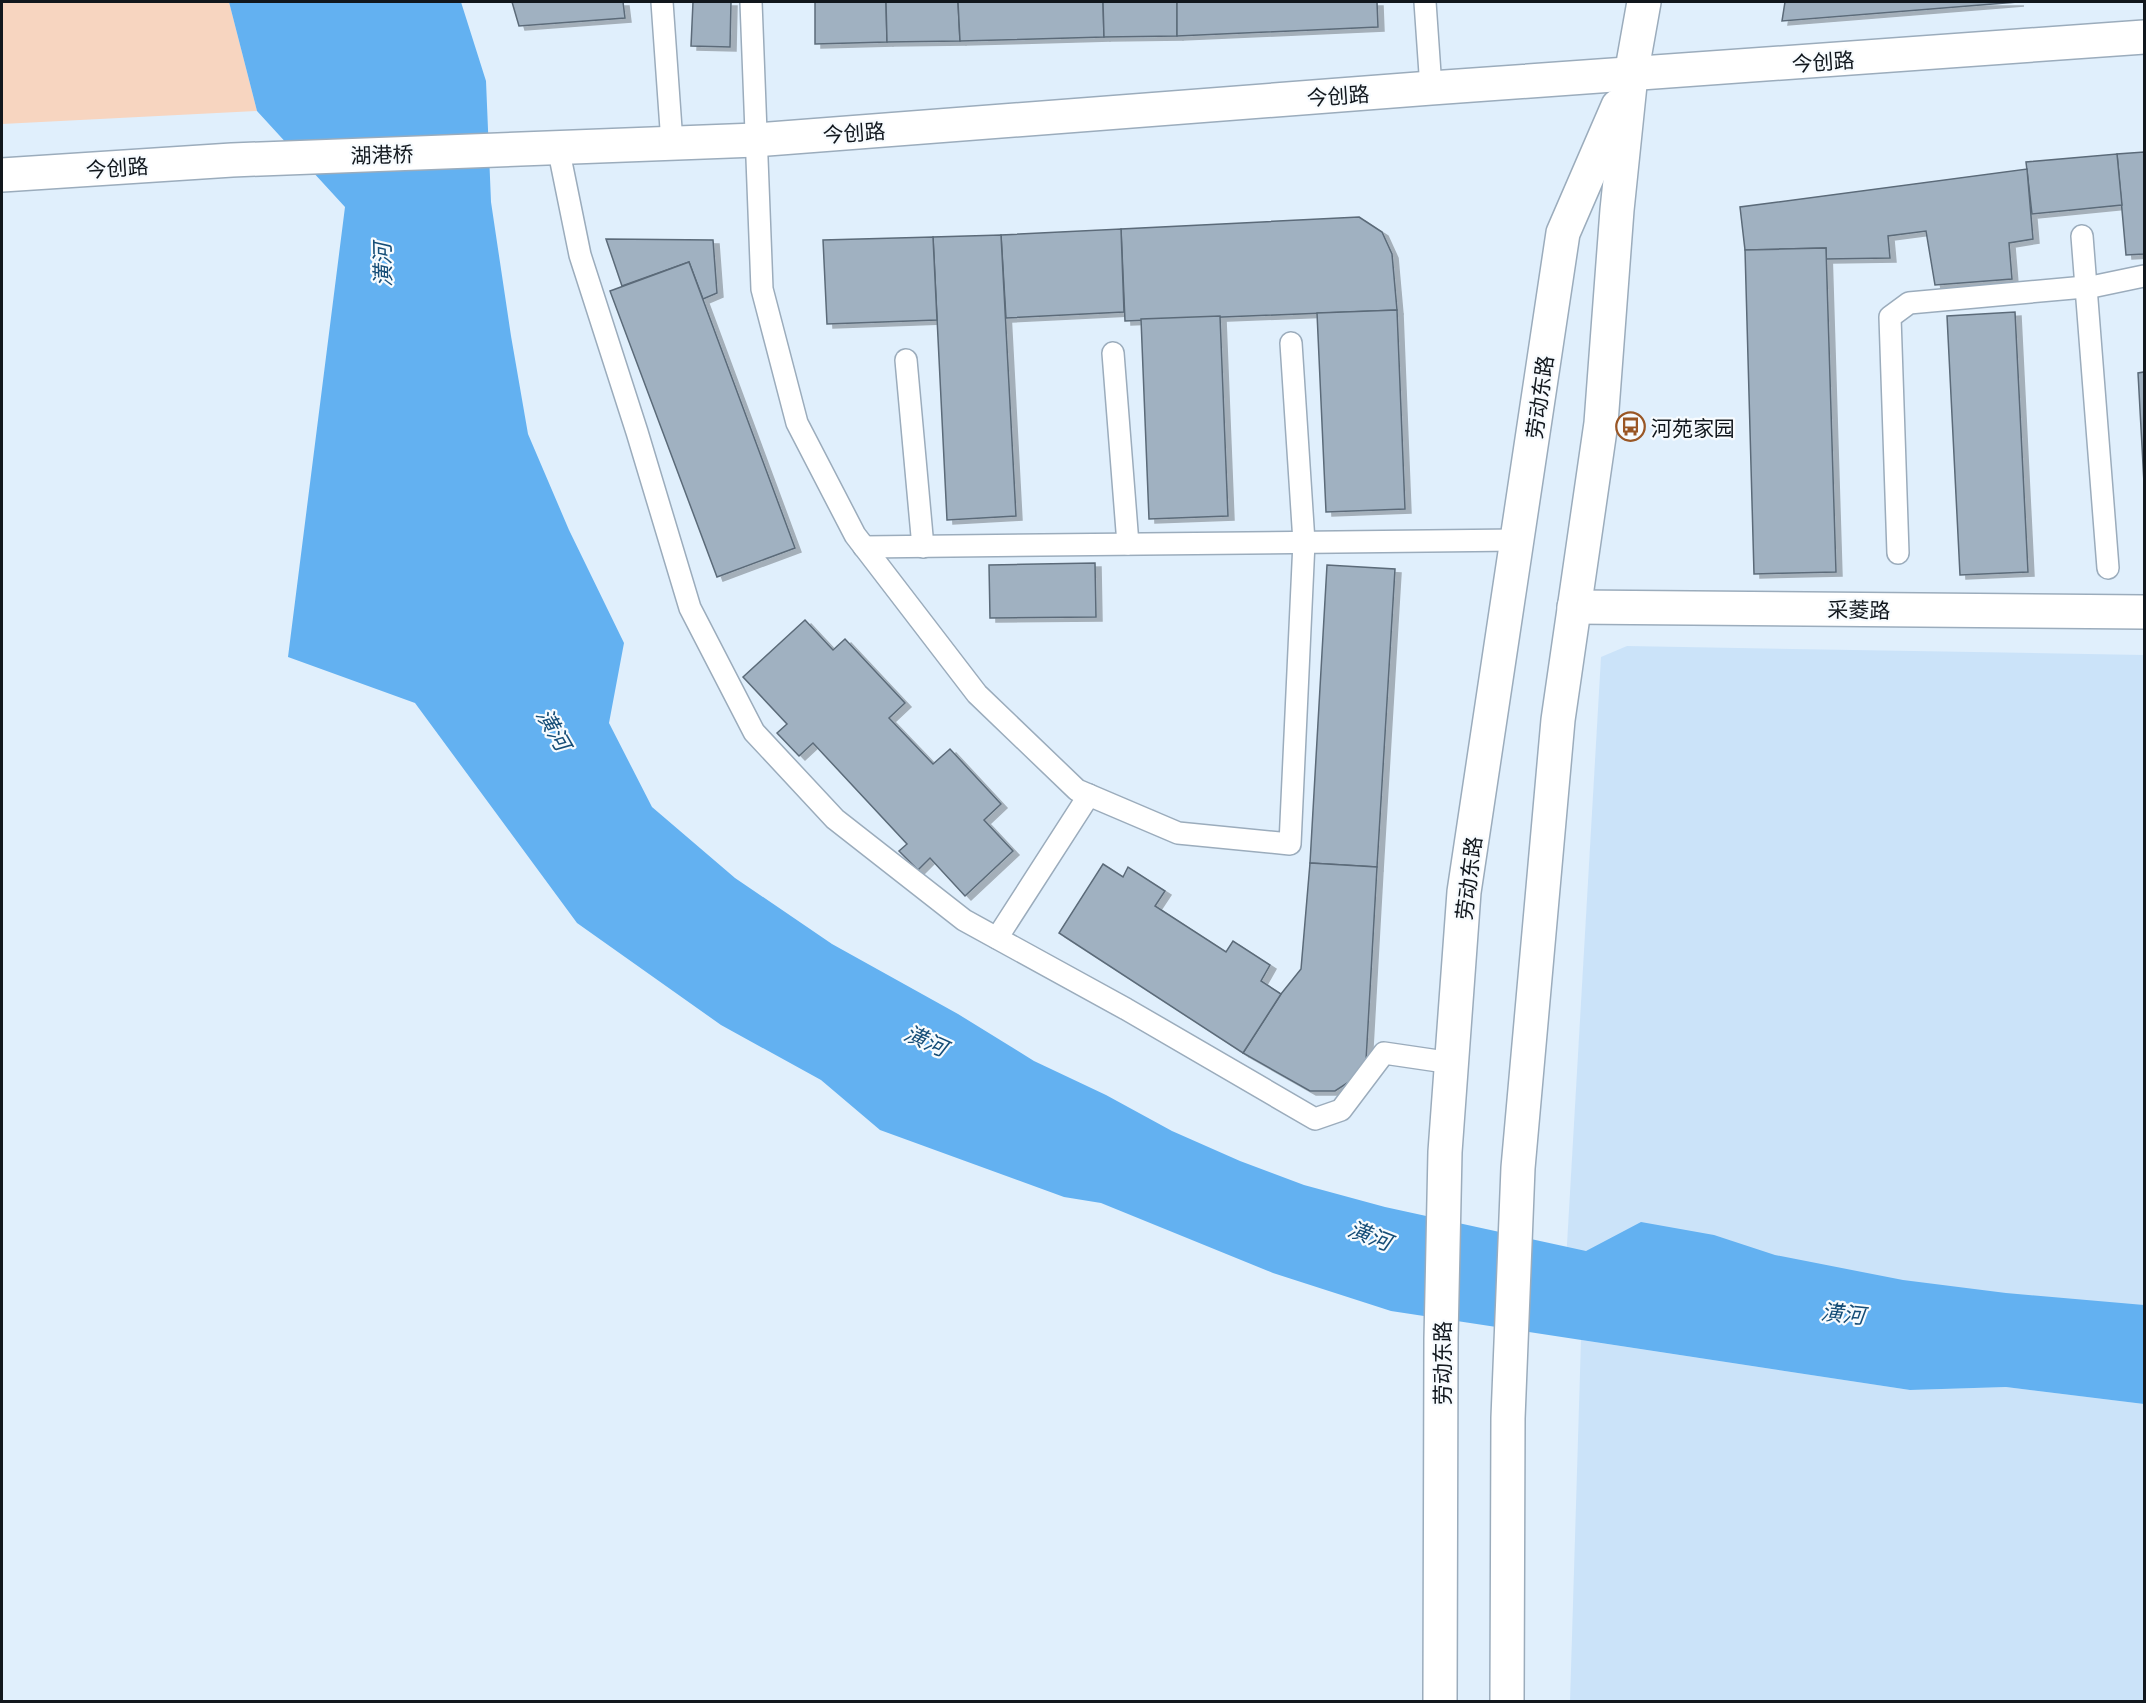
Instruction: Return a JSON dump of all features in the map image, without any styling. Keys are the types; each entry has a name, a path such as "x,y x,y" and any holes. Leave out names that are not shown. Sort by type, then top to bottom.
{"main road":[{"name":"劳动东路","path":"1507,1701 1508,1418 1518,1168 1558,720 1601,423 1617,210 1631,75 1644,2"},
{"name":"今创路","path":"545,147 756,140 1431,88 2145,37"},
{"name":"劳动东路","path":"1440,1701 1441,1339 1445,1152 1464,892 1563,233 1631,75"},
{"name":"湖港桥","path":"232,159 545,147"},
{"name":"今创路","path":"2,175 232,159"},
{"name":"采菱路","path":"1574,607 2145,612"}],"lane":[{"path":"662,2 672,142"},
{"path":"751,2 762,289 797,423 855,535 977,694 1077,790 1178,833 1290,844 1304,542 1291,343"},
{"path":"1425,2 1431,88"},
{"path":"545,147 637,432 690,608 754,732 835,819 964,920 1126,1009 1315,1119 1341,1110 1384,1053 1452,1063"},
{"path":"2082,236 2108,568"},
{"path":"1898,553 1890,317 1909,303 2086,287 2145,276"},
{"path":"1113,353 1128,544"},
{"path":"906,360 923,547"},
{"path":"864,547 1518,540"},
{"path":"997,938 1089,795"}],"shaded area":[{"path":"2,2 229,2 257,111 2,124"},
{"path":"1627,646 2144,655 2144,1343 1565,1279 1601,657"},
{"path":"1581,1340 1910,1390 2006,1387 2144,1404 2144,1701 1570,1702"}],"water":[{"name":"潢河","path":"229,2 461,2 486,81 491,202 528,434 569,530 624,643 609,723 652,807 735,878 832,944 958,1014 1034,1061 1106,1095 1172,1131 1240,1161 1304,1185 1385,1207 1586,1251 1641,1222 1714,1235 1775,1255 1903,1280 2006,1293 2144,1305 2144,1404 2006,1387 1910,1390 1391,1311 1273,1273 1101,1203 1064,1197 880,1130 821,1080 721,1025 577,923 415,703 288,657 345,207 257,111"}],"building":[{"path":"512,2 623,2 625,18 519,26"},
{"path":"693,2 731,2 730,47 691,46"},
{"path":"815,2 886,2 887,42 815,44"},
{"path":"886,2 958,2 960,41 887,42"},
{"path":"958,2 1103,2 1104,37 960,41"},
{"path":"1103,2 1177,2 1177,36 1104,37"},
{"path":"1177,2 1377,2 1378,27 1177,36"},
{"path":"1785,2 2018,2 1782,21"},
{"path":"2144,152 2144,254 2126,255 2117,154"},
{"path":"2117,154 2122,205 2032,214 2026,162"},
{"path":"2027,169 2033,239 2009,243 2012,279 1935,285 1926,231 1888,236 1890,258 1826,259 1826,248 1745,250 1740,207"},
{"path":"1359,217 1382,232 1392,254 1397,310 1125,321 1121,229"},
{"path":"1121,229 1124,312 1006,318 1001,235"},
{"path":"1001,235 1016,516 947,520 933,237"},
{"path":"933,237 937,320 827,324 823,240"},
{"path":"606,239 713,240 717,293 703,299 689,262 622,286"},
{"path":"1826,248 1836,572 1754,574 1745,250"},
{"path":"689,262 795,548 717,577 610,291"},
{"path":"1397,310 1405,509 1326,512 1317,313"},
{"path":"2015,312 2028,572 1960,575 1947,316"},
{"path":"1220,316 1228,516 1149,519 1141,319"},
{"path":"2144,372 2144,483 2138,373"},
{"path":"1095,563 1096,617 990,618 989,565"},
{"path":"1327,565 1395,569 1377,867 1310,863"},
{"path":"805,620 833,650 845,639 905,703 889,718 933,764 950,749 1001,804 984,820 1013,851 965,896 930,858 918,870 899,851 907,844 813,743 799,756 777,733 787,724 743,677"},
{"path":"1310,863 1377,867 1366,1061 1355,1078 1335,1091 1310,1091 1243,1053 1281,994 1301,969"},
{"path":"1103,864 1123,877 1128,867 1165,891 1155,906 1226,952 1233,941 1270,965 1261,981 1281,994 1243,1053 1059,933"}],"place":[{"name":"河苑家园","path":"1630,427"}]}
